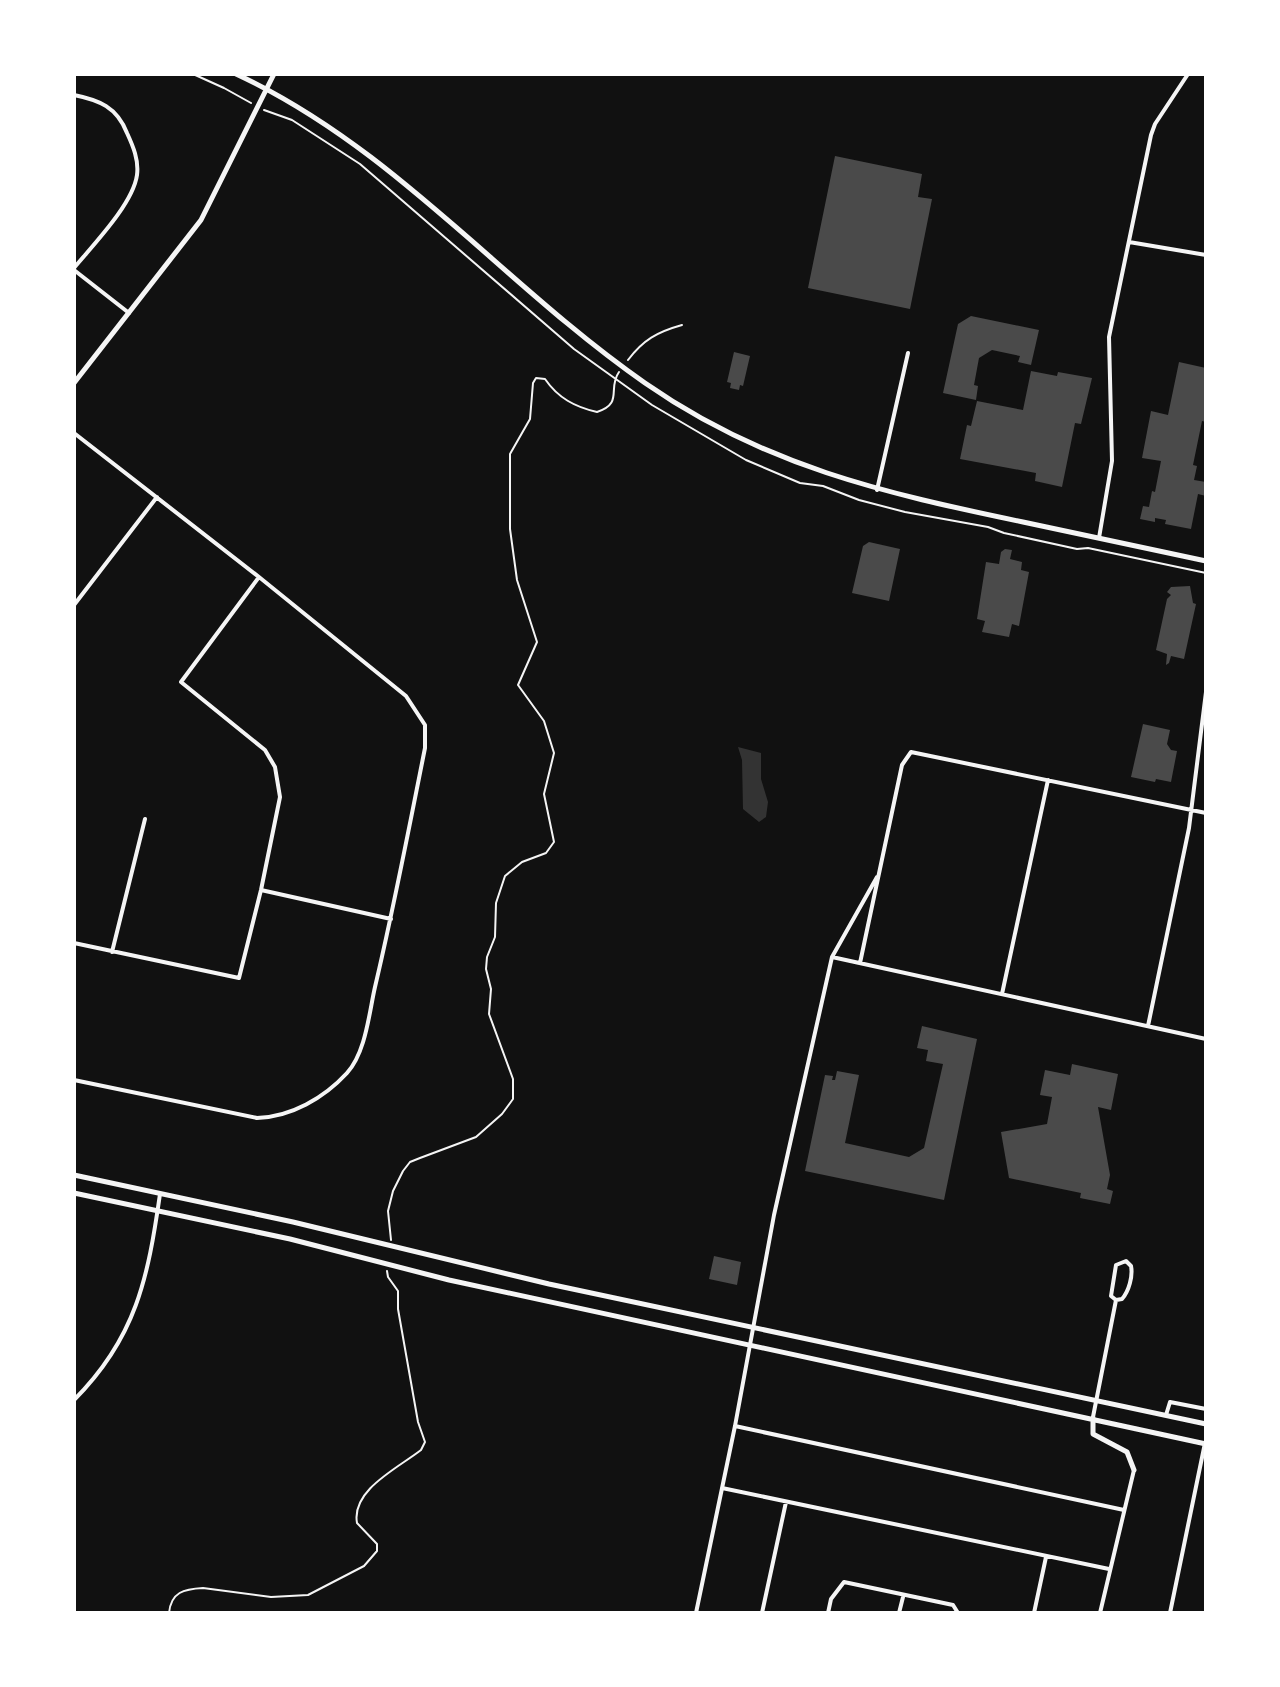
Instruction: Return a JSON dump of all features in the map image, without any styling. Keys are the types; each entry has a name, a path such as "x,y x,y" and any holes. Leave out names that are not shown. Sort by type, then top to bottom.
{"main road":[{"path":"236,74 266,88 369,153 584,337 688,410 731,434 808,468 877,490 1206,561"},
{"path":"74,383 201,220 274,74"},
{"path":"74,1175 752,1327 1206,1424"},
{"path":"74,1193 290,1239 449,1280 1205,1443"},
{"path":"1093,1418 1093,1434 1127,1452 1134,1470"}],"street":[{"path":"1099,538 1112,461 1109,337 1155,124 1188,74"},
{"path":"74,95 94,99 113,110 125,126 137,161 137,175 129,197 74,269 129,313"},
{"path":"1129,242 1206,255"},
{"path":"877,490 908,353"},
{"path":"74,433 406,696 425,725 425,748 391,919 361,1046 349,1072 304,1107 276,1118 257,1118 74,1080"},
{"path":"74,605 157,497"},
{"path":"74,943 239,978 280,797 275,767 265,750 181,682 259,577"},
{"path":"1148,1026 1191,810 1206,692"},
{"path":"860,963 902,765 906,757 915,751 1206,813"},
{"path":"1002,994 1048,780"},
{"path":"112,952 145,819"},
{"path":"696,1613 773,1222 832,957 877,877"},
{"path":"261,890 391,919"},
{"path":"832,957 1206,1039"},
{"path":"74,1400 107,1364 133,1317 147,1269 160,1194"},
{"path":"1093,1418 1116,1300 1126,1294 1132,1272 1126,1261 1116,1265 1110,1291 1116,1300"},
{"path":"1166,1416 1170,1402 1206,1409"},
{"path":"735,1426 1124,1510"},
{"path":"1170,1613 1205,1443"},
{"path":"1100,1613 1134,1470"},
{"path":"722,1488 1109,1569"},
{"path":"762,1613 786,1501"},
{"path":"1034,1613 1046,1556"},
{"path":"828,1613 831,1599 844,1582 903,1597 953,1605 958,1613"},
{"path":"899,1613 903,1597"}],"path":[{"path":"193,74 256,106 292,120 360,164 530,310"},
{"path":"391,1247 388,1211 393,1191 410,1162 476,1137 502,1114 513,1099 513,1079 489,1014 491,989 486,969 487,957 495,937 496,903 505,876 522,862 546,853 554,842 544,794 554,753 544,721 518,685 537,642 517,580 510,529 510,454 530,419 536,378 545,379 554,393 564,400 597,412 613,402 614,379 644,341 682,325"},
{"path":"169,1613 173,1598 180,1590 203,1588 284,1598 308,1595 364,1566 377,1551 377,1544 357,1523 358,1505 369,1490 421,1450 425,1442 418,1422 398,1309 398,1291 387,1274 388,1264"}],"shaded area":[{"path":"738,747 761,753 761,779 768,802 766,817 759,822 743,809 742,760"}],"building":[{"path":"835,156 922,174 918,197 932,199 910,309 808,288"},
{"path":"971,316 1039,330 1031,365 1018,362 1020,356 992,350 979,358 974,385 978,386 976,400 943,393 958,324"},
{"path":"734,352 750,356 743,386 740,385 739,390 730,388 731,383 727,382"},
{"path":"1179,362 1206,368 1206,422 1202,421 1193,465 1197,466 1194,480 1206,482 1206,496 1198,494 1191,529 1165,524 1166,520 1155,518 1155,522 1140,519 1143,506 1149,507 1152,491 1155,492 1161,461 1142,458 1151,411 1168,415"},
{"path":"1031,371 1092,378 1081,424 1075,423 1062,487 1035,481 1036,473 960,459 967,425 971,426 977,401 1023,410"},
{"path":"869,542 900,549 889,601 852,593 863,546"},
{"path":"1012,550 1010,559 1022,562 1021,570 1029,572 1019,626 1012,624 1009,637 982,632 985,621 977,619 986,562 999,564 1001,552"},
{"path":"1190,586 1193,603 1196,604 1184,659 1171,656 1166,665 1167,654 1156,650 1167,599 1171,595 1167,592 1171,587"},
{"path":"1143,724 1170,730 1167,744 1171,750 1177,751 1171,782 1131,777"},
{"path":"922,1026 977,1039 944,1200 805,1171 825,1075 833,1076 832,1080 835,1080 837,1071 859,1075 845,1143 909,1157 924,1148 943,1064 926,1061 928,1050 917,1048"},
{"path":"1072,1064 1118,1074 1111,1110 1098,1107 1110,1175 1107,1189 1113,1191 1110,1204 1080,1198 1081,1193 1009,1178 1001,1132 1047,1124 1052,1097 1040,1095 1045,1070 1070,1075"},
{"path":"714,1256 741,1262 737,1285 709,1279"}]}
